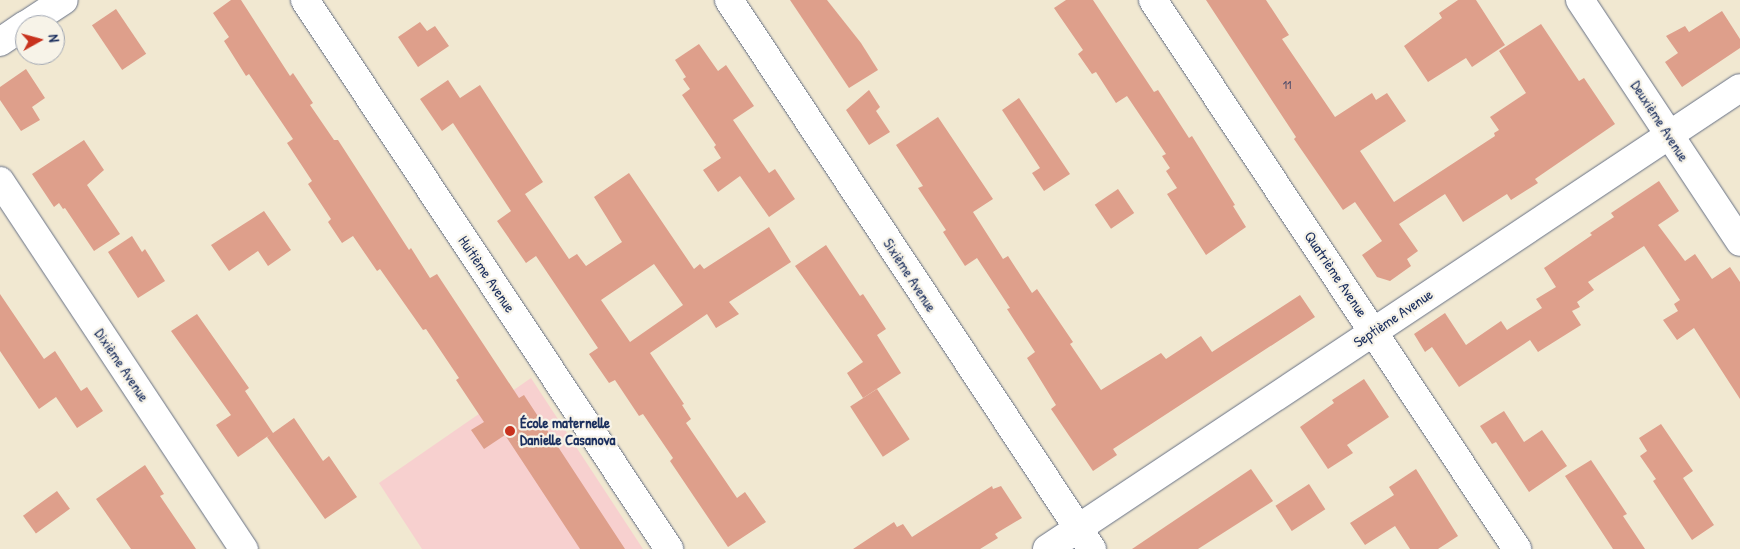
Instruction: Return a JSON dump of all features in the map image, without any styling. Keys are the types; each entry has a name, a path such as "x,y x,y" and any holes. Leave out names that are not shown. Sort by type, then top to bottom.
{"street":[{"path":"41,15 64,0"},
{"name":"Huitième Avenue","path":"305,0 669,549"},
{"name":"Sixième Avenue","path":"729,0 1085,539"},
{"name":"Quatrième Avenue","path":"1153,0 1517,549"},
{"name":"Deuxième Avenue","path":"1580,0 1740,242"},
{"path":"0,42 15,32"},
{"name":"Septième Avenue","path":"1047,549 1085,539 1374,331 1740,88"},
{"name":"Dixième Avenue","path":"0,181 244,549"}],"shaded area":[{"name":"École maternelle Danielle Casanova","path":"531,378 643,549 422,549 379,483"}],"building":[{"path":"231,0 241,0 290,76 293,73 313,103 310,105 334,140 338,140 409,250 411,248 430,278 437,274 519,398 524,395 625,549 580,549 505,435 484,449 471,430 484,422 456,380 459,378 426,329 423,330 380,269 377,271 353,236 342,243 328,222 331,219 308,184 312,181 287,143 293,139 249,74 246,76 224,41 229,37 213,13"},
{"path":"790,0 827,0 861,43 878,70 849,88"},
{"path":"1066,0 1093,0 1154,92 1158,90 1189,138 1192,136 1235,205 1233,206 1246,227 1206,255 1167,194 1177,188 1166,171 1170,168 1162,156 1166,154 1127,96 1116,103 1096,72 1092,74 1078,54 1083,50 1054,8"},
{"path":"1206,0 1266,0 1289,35 1282,39 1335,117 1372,93 1376,100 1387,93 1406,121 1360,151 1394,202 1495,136 1494,133 1499,130 1490,117 1526,93 1499,51 1541,24 1579,81 1584,78 1615,124 1535,179 1538,183 1511,200 1507,194 1463,222 1445,194 1399,224 1418,251 1407,259 1411,266 1390,281 1377,277 1362,255 1382,241 1355,202 1343,210 1294,139 1296,137"},
{"path":"1458,0 1476,0 1505,45 1472,67 1466,58 1428,82 1404,46 1442,18 1439,13"},
{"path":"116,9 146,54 122,70 92,25"},
{"path":"1722,11 1740,39 1740,48 1682,87 1665,62 1678,53 1666,36 1685,26 1689,32"},
{"path":"420,22 427,31 435,26 449,46 418,67 398,37"},
{"path":"699,44 718,71 726,65 754,106 733,120 769,173 775,169 795,199 769,217 740,176 718,192 703,170 721,158 714,147 716,145 682,95 690,89 683,79 686,77 675,60"},
{"path":"26,69 45,98 32,107 40,120 21,131 0,100 0,87"},
{"path":"448,80 460,98 480,85 543,182 525,194 569,259 577,254 586,266 622,242 594,197 629,173 694,269 700,264 704,269 769,227 791,262 729,302 739,314 716,328 707,314 650,353 684,404 682,405 691,419 686,423 737,498 745,492 766,522 728,547 670,461 673,458 643,414 639,416 615,380 609,383 589,354 598,348 536,256 526,263 497,221 511,211 453,123 442,131 420,99","holes":["654,264 683,305 630,342 601,300"]},
{"path":"869,90 880,107 876,111 890,132 869,145 846,110"},
{"path":"1019,98 1070,174 1044,191 1032,173 1040,168 1002,110"},
{"path":"938,117 993,199 973,212 1003,259 1008,256 1032,293 1037,289 1073,342 1070,344 1101,390 1161,353 1166,359 1201,336 1212,352 1300,295 1315,317 1113,449 1117,455 1093,471 1051,409 1056,405 1027,358 1035,352 1007,309 1010,308 977,258 965,266 943,232 946,230 918,188 923,186 896,145"},
{"path":"84,140 104,170 87,185 120,234 94,251 65,208 63,209 59,203 54,207 32,174"},
{"path":"1659,181 1679,211 1658,225 1685,261 1695,254 1712,279 1730,267 1740,282 1740,399 1694,328 1677,340 1663,320 1678,311 1674,304 1680,300 1644,246 1588,282 1594,290 1577,302 1580,307 1572,311 1581,325 1538,352 1530,340 1459,387 1432,347 1425,352 1414,334 1445,313 1466,345 1501,321 1507,330 1542,308 1536,299 1556,287 1544,268 1592,235 1590,233 1614,217 1611,213"},
{"path":"1118,189 1134,213 1111,229 1095,205"},
{"path":"264,211 291,250 268,266 258,251 229,271 211,245"},
{"path":"132,236 142,252 145,249 165,281 138,298 108,252"},
{"path":"826,245 860,296 863,294 886,329 877,335 901,373 863,398 847,373 863,362 795,266"},
{"path":"0,294 44,359 55,351 81,391 87,387 103,411 77,428 56,397 39,409 0,351"},
{"path":"197,314 249,388 245,391 273,433 294,418 323,461 329,456 357,497 325,519 267,437 271,434 238,457 216,425 231,415 171,331"},
{"path":"1364,379 1389,417 1347,445 1353,453 1328,469 1300,427 1334,403 1332,400"},
{"path":"877,389 910,439 883,457 850,406"},
{"path":"1504,411 1524,442 1542,430 1567,466 1529,492 1496,442 1492,444 1480,426"},
{"path":"1661,424 1693,471 1683,478 1714,525 1692,540 1653,481 1656,479 1640,456 1647,451 1639,438"},
{"path":"1591,460 1627,514 1623,516 1645,549 1613,549 1565,476"},
{"path":"145,465 164,494 160,496 196,549 131,549 96,499"},
{"path":"1251,469 1273,501 1198,549 1132,549"},
{"path":"1416,469 1458,536 1438,549 1410,549 1395,526 1365,545 1350,523 1394,495 1389,487"},
{"path":"1309,484 1325,509 1292,531 1275,506"},
{"path":"992,486 993,489 1001,486 1022,518 995,534 998,538 980,549 853,549 894,522 897,527 903,524 912,537"},
{"path":"57,491 70,509 36,533 23,516"}],"place":[{"name":"École maternelle Danielle Casanova","path":"510,431"}]}
